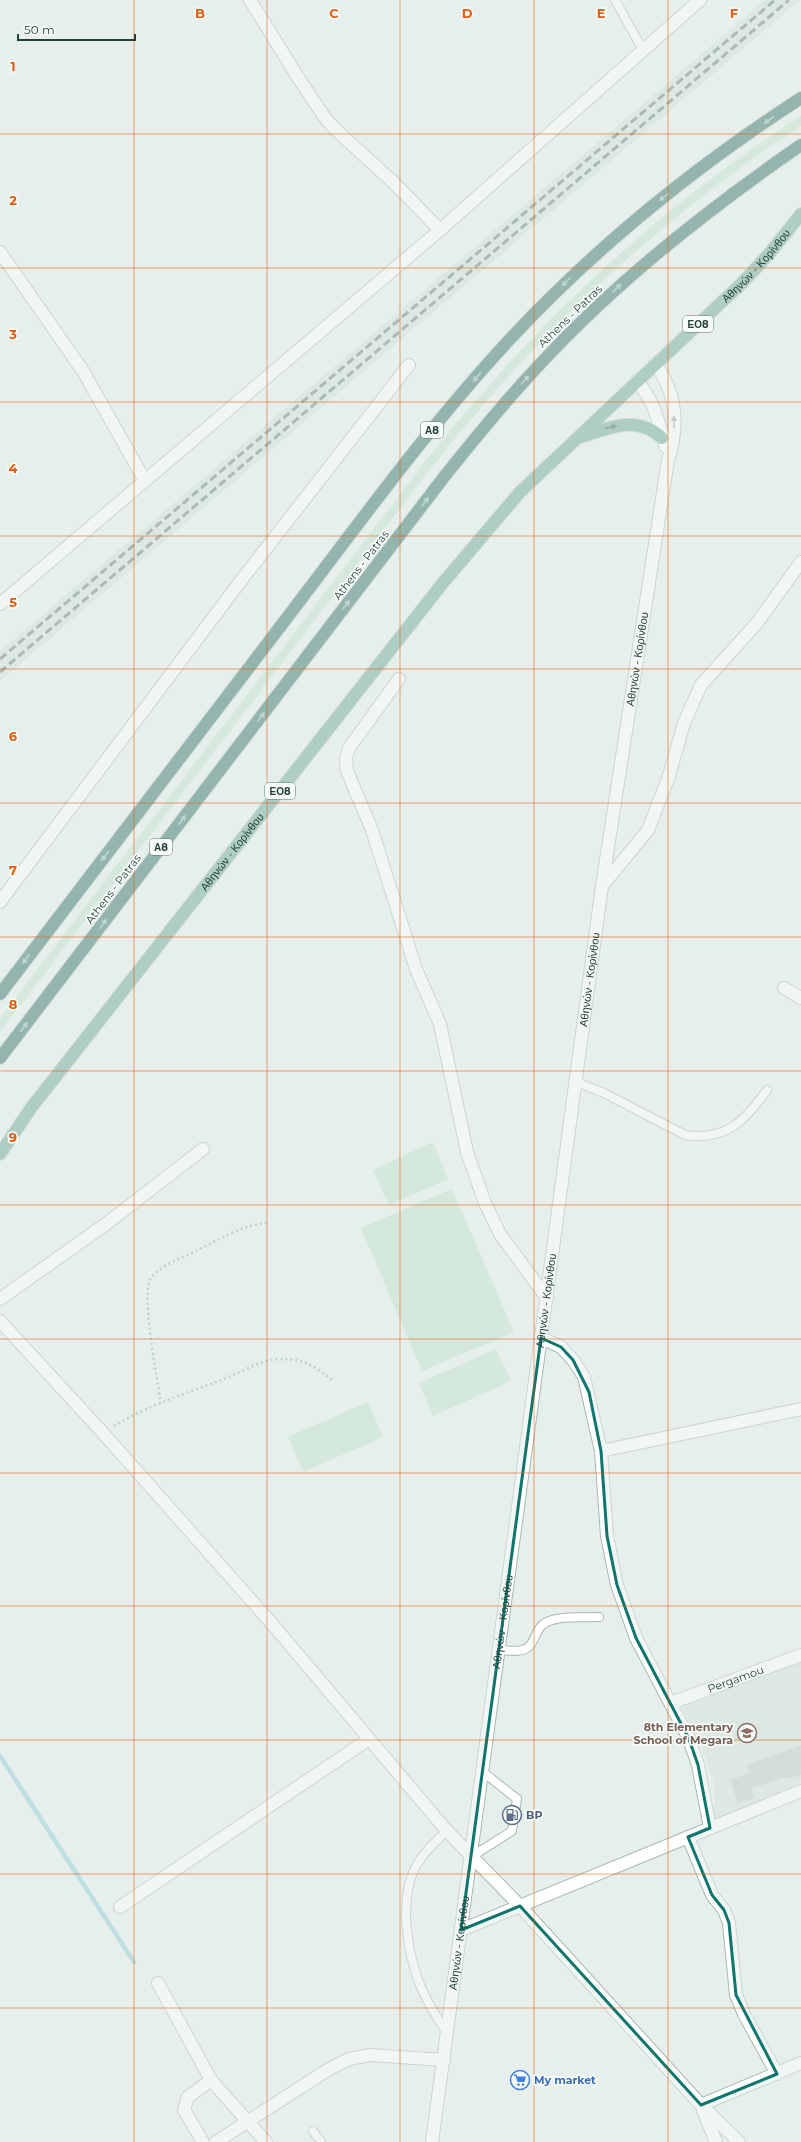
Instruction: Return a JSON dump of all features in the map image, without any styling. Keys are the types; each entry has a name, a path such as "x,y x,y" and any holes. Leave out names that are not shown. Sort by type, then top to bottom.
{"highway":[{"name":"Α8","path":"0,994 412,455 487,364 569,280 628,226 722,152 801,98"},
{"name":"Athens - Patras","path":"0,1058 444,477 518,389 596,307 654,255 745,184 801,145"}],"main road":[{"name":"Αθηνών - Κορίνθου","path":"0,1154 31,1108 442,584 520,492 742,283 769,254 801,214"},
{"path":"574,440 600,430 628,424 641,425 653,429 662,438"}],"street":[{"path":"250,0 325,118 393,182 440,230"},
{"path":"0,604 440,230 700,0"},
{"path":"0,252 83,371 145,480"},
{"name":"Αθηνών - Κορίνθου","path":"432,2142 602,886 668,460 675,434 672,399 668,384 655,364"},
{"path":"0,902 243,578 409,365"},
{"name":"Αθηνών - Κορίνθου","path":"637,381 649,396 668,460"},
{"path":"602,886 648,830 669,776 684,722 701,685 757,623 801,562"},
{"path":"399,679 349,748 346,758 347,771 372,830 416,969 440,1024 467,1152 485,1203 500,1234 547,1298"},
{"path":"784,988 801,998"},
{"path":"0,1299 106,1224 203,1149"},
{"path":"1,1322 103,1433 273,1625 447,1831 520,1906 701,2105 739,2142"},
{"path":"541,1338 561,1347 573,1360 584,1377 589,1392 601,1451 607,1536 617,1584 636,1638 689,1739 698,1765 710,1828"},
{"path":"601,1451 801,1409"},
{"name":"Pergamou","path":"670,1703 801,1655"},
{"path":"120,1907 369,1739"},
{"path":"461,1930 801,1791"},
{"path":"688,1837 712,1895 724,1910 729,1923 736,1995 744,2014 777,2074"},
{"path":"158,1983 211,2080 266,2142"},
{"path":"216,2142 329,2069 349,2059 370,2055 444,2060"},
{"path":"701,2105 801,2063"},
{"path":"203,2142 184,2110 188,2097 211,2080"},
{"path":"701,2105 716,2142"}],"lane":[{"path":"615,0 643,50"},
{"path":"576,1082 604,1093 685,1136 694,1137 714,1136 736,1125 752,1110 767,1090"},
{"path":"499,1650 519,1650 526,1648 532,1642 539,1627 547,1621 559,1619 599,1618"},
{"path":"471,1857 512,1831 517,1799 483,1772"},
{"path":"447,1831 432,1845 415,1869 408,1890 406,1917 410,1948 419,1984 447,2034"},
{"path":"313,2131 321,2142"}],"path":[{"path":"161,1404 151,1344 147,1294 150,1279 158,1270 219,1239 256,1224 268,1223"},
{"path":"103,1433 133,1415 246,1368 278,1359 308,1362 332,1380"}],"highlighted area":[{"path":"541,1338 561,1347 573,1360 589,1392 601,1451 607,1536 617,1585 636,1638 689,1739 698,1765 710,1828 688,1837 712,1895 724,1910 729,1923 736,1995 777,2074 701,2105 520,1906 461,1930"}],"shaded area":[{"path":"765,0 800,0 0,681 0,651"},
{"name":"8th Elementary School of Megara","path":"801,1662 801,1783 715,1819 714,1784 706,1759 682,1706"}],"green space":[{"path":"801,116 801,126 698,200 649,240 602,282 513,372 471,419 431,468 0,1032 0,1018 424,463 465,413 552,318 646,231 696,190"},
{"path":"433,1142 448,1179 389,1205 373,1170"},
{"path":"452,1189 514,1332 422,1371 361,1228"},
{"path":"496,1349 511,1381 433,1416 419,1383"},
{"path":"368,1402 383,1437 303,1472 288,1437"}],"building":[{"path":"801,1746 801,1774 789,1778 788,1776 751,1788 754,1797 738,1803 731,1780 750,1774 747,1765"}],"waterway":[{"path":"0,1756 134,1962"}],"railway":[{"path":"0,659 775,0"},
{"path":"0,672 789,0"}],"place":[{"name":"8th Elementary School of Megara","path":"747,1733"},
{"name":"BP","path":"512,1815"},
{"name":"My market","path":"520,2080"}]}
